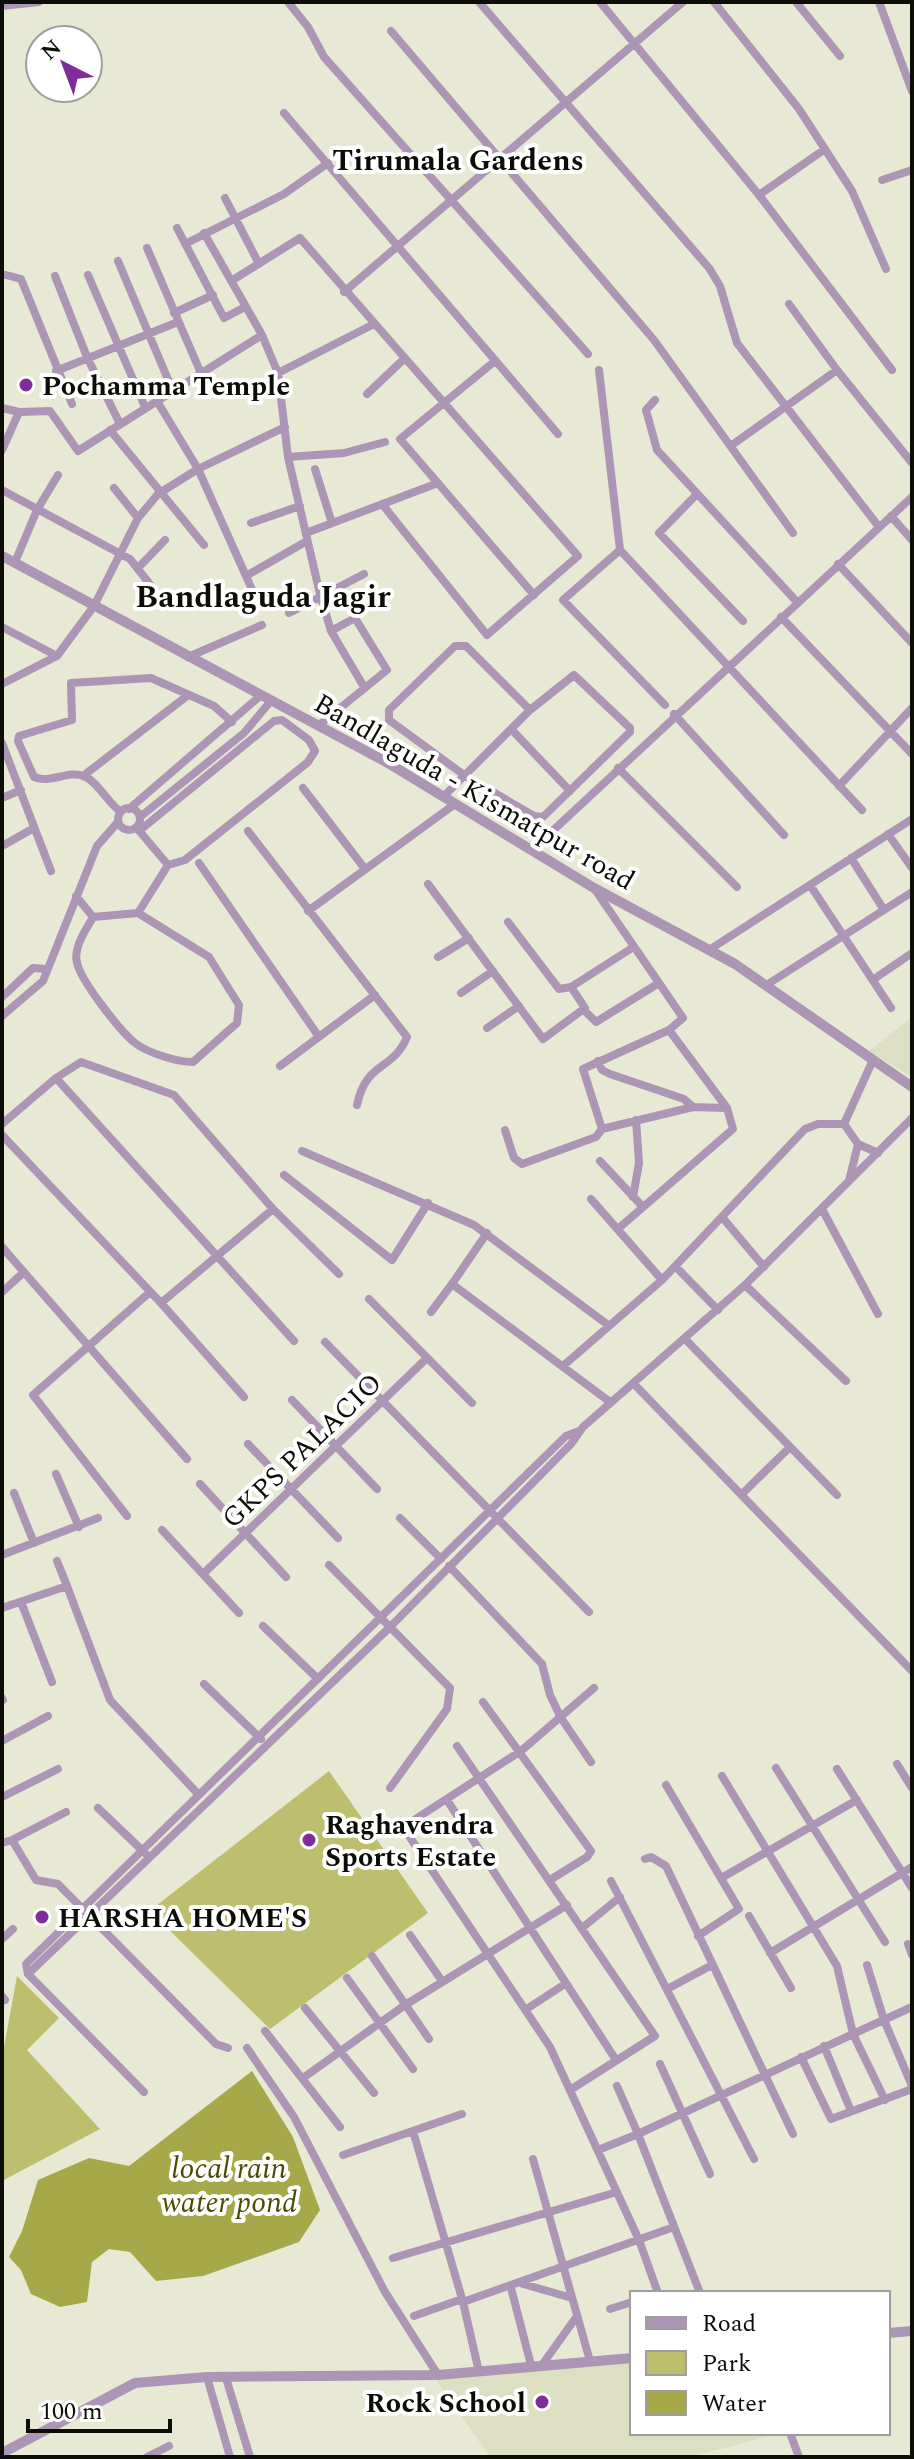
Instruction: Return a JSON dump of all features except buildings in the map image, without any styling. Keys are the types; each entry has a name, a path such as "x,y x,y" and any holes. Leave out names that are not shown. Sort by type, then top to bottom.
{"street":[{"path":"2,6 39,2"},
{"path":"288,2 308,27 324,57 588,354"},
{"path":"479,2 709,268 720,286 737,343 879,527"},
{"path":"600,2 759,195 892,370"},
{"path":"344,292 683,2"},
{"path":"714,2 799,109 825,149 852,191 886,269"},
{"path":"796,2 840,56"},
{"path":"879,2 912,91"},
{"path":"391,31 654,340 793,533"},
{"path":"284,113 558,434"},
{"path":"759,195 825,149"},
{"path":"185,244 284,194 328,163"},
{"path":"882,180 912,170"},
{"path":"225,198 259,264"},
{"path":"177,228 224,318 245,307"},
{"path":"204,233 262,335 278,373 288,457 320,594 331,631 364,687"},
{"path":"231,281 300,238 344,292 578,556 487,635 382,504"},
{"path":"147,248 200,371"},
{"path":"118,261 172,389"},
{"path":"2,274 21,279 72,404"},
{"path":"88,275 145,407"},
{"path":"55,276 87,357 119,422"},
{"path":"56,371 147,335 213,295"},
{"path":"789,304 837,370 912,463"},
{"path":"278,373 374,324"},
{"path":"2,408 19,412 50,411 78,451 119,422 262,335"},
{"path":"367,394 404,359"},
{"path":"495,361 400,439 534,595"},
{"path":"599,370 620,550 862,810"},
{"path":"732,445 837,370"},
{"path":"655,400 646,410 657,450 797,602"},
{"path":"157,401 198,469 254,594"},
{"path":"2,450 19,412"},
{"path":"4,680 57,656 94,606 138,518 158,494 198,469 285,427"},
{"path":"110,430 158,494 204,545"},
{"path":"288,457 344,453 385,442"},
{"path":"315,469 332,523"},
{"path":"15,562 37,510 58,475"},
{"path":"246,576 332,523 438,483"},
{"path":"114,488 138,518"},
{"path":"2,490 119,553 138,568 167,606"},
{"path":"696,495 659,533 743,621"},
{"path":"532,850 674,714 912,497"},
{"path":"251,523 300,506"},
{"path":"891,516 912,540"},
{"path":"138,568 165,540"},
{"path":"620,550 563,600 665,705"},
{"name":"Bandlaguda - Kismatpur road","path":"2,556 318,726 594,888 768,984 872,1062 912,1087"},
{"path":"838,564 912,643"},
{"path":"289,613 320,594 364,574"},
{"path":"781,617 912,754"},
{"path":"318,726 387,670 355,618 331,631"},
{"path":"187,658 262,625"},
{"path":"2,627 57,656"},
{"path":"443,797 464,775 530,710 574,675 630,728 627,736 543,817 534,816 464,775 389,720 389,710 455,646 461,644 530,710"},
{"path":"187,696 83,776 34,777 18,741 19,736 72,720 71,683 151,678 214,706 232,722"},
{"path":"2,1016 43,981 97,846 125,810 260,696"},
{"path":"168,865 138,829 140,817 244,733 270,702"},
{"path":"839,786 912,708"},
{"path":"674,714 784,835"},
{"path":"118,822 126,830 138,829 274,721 282,720 309,740 315,751 308,762 185,860 168,865 138,913"},
{"path":"511,729 570,791"},
{"path":"2,743 51,871"},
{"path":"618,768 737,887"},
{"path":"83,776 125,810 140,817"},
{"path":"303,788 365,869"},
{"path":"2,798 21,790"},
{"path":"308,911 455,804"},
{"path":"709,950 912,819"},
{"path":"2,846 34,828"},
{"path":"248,831 407,1037 402,1048 361,1084 357,1105"},
{"path":"888,834 912,868"},
{"path":"851,858 884,910"},
{"path":"199,863 319,1037"},
{"path":"428,884 543,1039 584,1010"},
{"path":"810,885 891,1008"},
{"path":"594,888 632,948 683,1018 669,1030 598,1061 582,1072 602,1129"},
{"path":"768,984 912,892"},
{"path":"76,896 93,917"},
{"path":"138,913 209,957 239,1005 237,1023 193,1062 182,1062 136,1044 83,978 76,961 77,947 93,917 138,913"},
{"path":"508,922 559,989 571,987 632,948"},
{"path":"438,957 469,938"},
{"path":"874,979 912,953"},
{"path":"2,997 33,968 46,969"},
{"path":"461,993 493,971"},
{"path":"571,987 585,1005 584,1010 596,1022 659,983"},
{"path":"280,1066 375,995"},
{"path":"487,1028 519,1006"},
{"path":"619,1228 731,1132 733,1125 727,1108 669,1030"},
{"path":"598,1061 602,1070 610,1074 684,1099 693,1107"},
{"path":"2,1124 56,1078 81,1062 174,1095 273,1209 339,1274"},
{"path":"844,1124 872,1062"},
{"path":"56,1078 294,1341"},
{"path":"505,1130 514,1158 522,1164 596,1137 602,1129 693,1107 727,1108"},
{"path":"28,1974 88,1917 199,1795 390,1627 566,1436 580,1431 610,1402 686,1340 764,1267 912,1118"},
{"path":"633,1197 639,1163 636,1120"},
{"path":"563,1366 662,1280 805,1129 818,1124 844,1124"},
{"path":"844,1124 858,1144 878,1153"},
{"path":"2,1135 161,1303 244,1397"},
{"path":"849,1182 858,1144"},
{"path":"302,1151 428,1203 487,1233 608,1325"},
{"path":"600,1161 643,1207"},
{"path":"284,1175 392,1260 428,1203"},
{"path":"591,1199 662,1280"},
{"path":"161,1303 273,1209"},
{"path":"822,1209 878,1314"},
{"path":"722,1217 764,1267"},
{"path":"431,1312 487,1233"},
{"path":"2,1247 187,1459"},
{"path":"675,1266 718,1310"},
{"path":"2,1292 24,1272"},
{"path":"452,1284 610,1402"},
{"path":"745,1285 846,1381"},
{"path":"127,1516 33,1395 150,1292"},
{"path":"369,1299 472,1403"},
{"path":"686,1340 837,1495"},
{"path":"325,1342 589,1612"},
{"name":"GKPS PALACIO","path":"204,1573 427,1358"},
{"path":"634,1384 912,1671"},
{"path":"292,1400 377,1489"},
{"path":"248,1444 338,1538"},
{"path":"742,1494 790,1447"},
{"path":"56,1474 79,1527"},
{"path":"200,1484 286,1577"},
{"path":"14,1493 34,1543"},
{"path":"144,2092 28,1974 25,1970 30,1960 263,1741 318,1679 441,1559 494,1515"},
{"path":"2,1555 98,1518"},
{"path":"400,1518 441,1559"},
{"path":"162,1530 239,1613"},
{"path":"57,1561 110,1700 199,1795"},
{"path":"329,1565 450,1688 451,1699 390,1788"},
{"path":"449,1566 542,1664 561,1718 591,1762"},
{"path":"2,1608 67,1586"},
{"path":"21,1602 52,1682"},
{"path":"263,1626 318,1679"},
{"path":"204,1684 263,1741"},
{"path":"594,1688 521,1751 403,1827 550,2047 639,2240 657,2291"},
{"path":"483,1702 591,1851 587,1857 550,1880"},
{"path":"2,1741 48,1716"},
{"path":"457,1746 483,1778 655,2036 570,2090"},
{"path":"897,1764 912,1788"},
{"path":"776,1768 885,1942"},
{"path":"2,1797 58,1769"},
{"path":"837,1769 912,1888"},
{"path":"722,1776 837,1966 853,2034 885,2100"},
{"path":"666,1785 723,1877 739,1909 698,1936"},
{"path":"447,1800 616,2060"},
{"path":"723,1877 857,1800"},
{"path":"98,1808 146,1854"},
{"path":"2,1843 66,1812"},
{"path":"12,1840 36,1880 58,1884 216,2044 228,2048"},
{"path":"645,1859 651,1857 666,1866 793,2134"},
{"path":"770,1953 912,1867"},
{"path":"611,1881 669,1988 719,2095 754,2159"},
{"path":"582,1928 620,1897"},
{"path":"303,2078 405,2005 527,1926 567,1905"},
{"path":"749,1916 791,1988"},
{"path":"2,1924 11,1930 2,1939"},
{"path":"410,1935 442,1981"},
{"path":"908,1944 912,1955"},
{"path":"372,1956 429,2039"},
{"path":"669,1988 712,1965"},
{"path":"801,2057 829,2118 912,2088 884,2020 867,1965"},
{"path":"347,1978 413,2069"},
{"path":"525,2010 565,1984"},
{"path":"598,2150 912,2007"},
{"path":"305,2008 374,2093"},
{"path":"265,2031 340,2127"},
{"path":"824,2046 851,2111"},
{"path":"247,2048 294,2117 385,2292 438,2375"},
{"path":"660,2064 710,2174"},
{"path":"617,2086 699,2291"},
{"path":"343,2155 462,2114"},
{"path":"413,2131 463,2301 479,2372"},
{"path":"533,2159 590,2361"},
{"path":"393,2258 446,2245 617,2192"},
{"path":"414,2316 511,2288 674,2227"},
{"path":"522,2284 572,2298"},
{"path":"511,2288 536,2365"},
{"path":"610,2309 630,2303"},
{"path":"536,2365 577,2316"},
{"path":"890,2333 912,2331"},
{"path":"2,2453 135,2383 207,2377 438,2375 630,2358"},
{"path":"207,2377 230,2457"},
{"path":"226,2378 250,2457"},
{"path":"219,2419 238,2417"},
{"path":"791,2435 799,2457"},
{"path":"147,2457 169,2446"}],"shaded area":[{"path":"912,1017 912,1077 869,1051"},
{"name":"Rock School","path":"630,2354 630,2435 774,2435 691,2457 490,2457 430,2372"}],"green space":[{"name":"Raghavendra Sports Estate","path":"329,1771 428,1913 270,2029 158,1919 152,1909"},
{"path":"17,1976 59,2018 27,2050 100,2129 2,2181 2,2058"}],"water":[{"name":"local rain water pond","path":"252,2071 293,2137 320,2210 299,2242 203,2276 156,2281 130,2252 109,2249 92,2262 87,2302 60,2307 31,2294 21,2270 9,2257 22,2231 38,2180 89,2158 129,2166"}],"place":[{"name":"Pochamma Temple","path":"26,385"},
{"name":"Raghavendra Sports Estate","path":"309,1840"},
{"name":"HARSHA HOME'S","path":"42,1917"},
{"name":"Rock School","path":"542,2402"}],"district":[{"name":"Tirumala Gardens","path":"458,160"},
{"name":"Bandlaguda Jagir","path":"263,596"}]}
